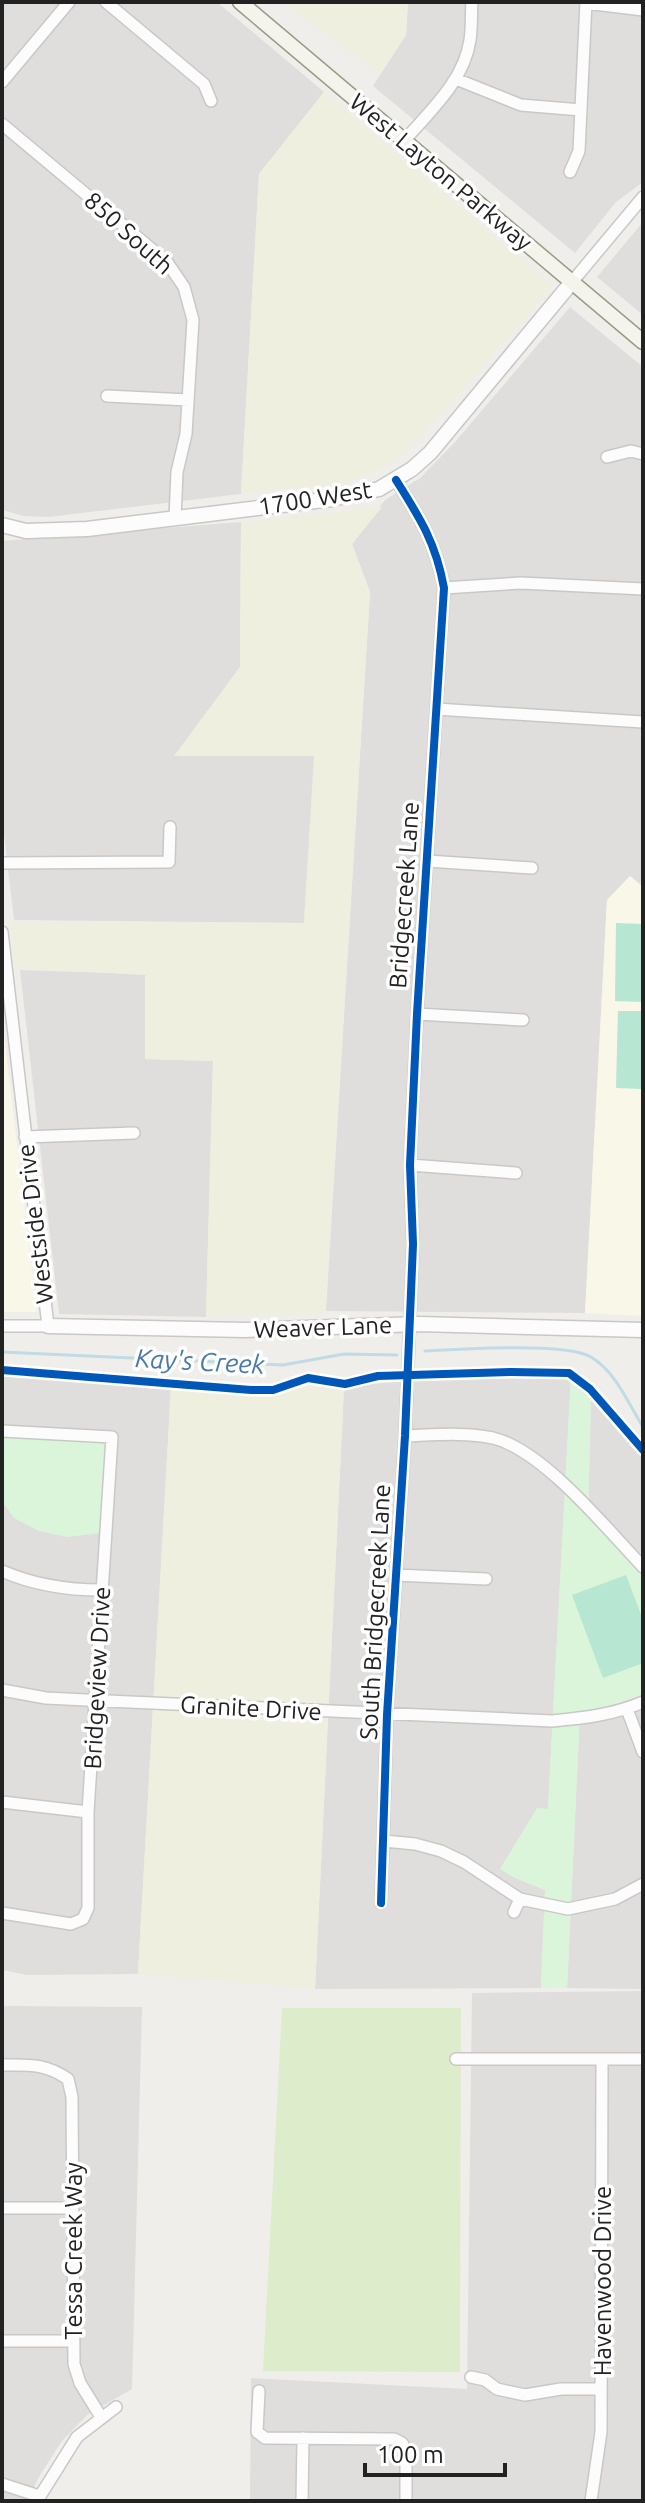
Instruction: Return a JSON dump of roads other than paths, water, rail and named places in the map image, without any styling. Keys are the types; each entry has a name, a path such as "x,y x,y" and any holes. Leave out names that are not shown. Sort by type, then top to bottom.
{"main road":[{"name":"West Layton Parkway","path":"240,2 643,342"}],"street":[{"path":"2,82 69,2"},
{"path":"106,2 204,84 211,101"},
{"path":"404,141 456,79 465,62 470,40 472,2"},
{"path":"570,172 579,151 586,2 643,10"},
{"path":"456,79 521,105 581,110"},
{"name":"850 South","path":"2,124 167,262 180,278 189,297 193,320 188,400 185,441 177,472 175,518"},
{"name":"1700 West","path":"2,525 26,531 48,531 332,499 379,489 396,480 430,453 643,197"},
{"path":"107,396 188,400"},
{"path":"607,457 631,451 643,454"},
{"name":"Bridgecreek Lane","path":"396,480 427,530 438,556 444,588 417,1014 410,1165 413,1244 409,1324"},
{"path":"444,588 521,583 643,589"},
{"path":"436,709 643,722"},
{"path":"2,863 169,862 170,827"},
{"path":"427,861 532,868"},
{"name":"Westside Drive","path":"2,932 48,1326"},
{"path":"417,1014 523,1020"},
{"path":"25,1137 134,1133"},
{"path":"410,1165 516,1173"},
{"name":"Weaver Lane","path":"2,1326 245,1330 409,1324 643,1330"},
{"name":"South Bridgecreek Lane","path":"381,1903 387,1715 409,1324"},
{"name":"Bridgeview Drive","path":"2,1431 112,1437 88,1812 88,1908 83,1919 71,1924 2,1913"},
{"path":"405,1436 475,1435 516,1446 549,1471 643,1567"},
{"path":"2,1571 27,1582 102,1590"},
{"path":"396,1575 486,1579"},
{"name":"Granite Drive","path":"2,1690 46,1698 96,1701 552,1721 591,1717 643,1702"},
{"path":"627,1709 643,1752"},
{"path":"2,1802 88,1812"},
{"path":"384,1841 415,1844 441,1851 464,1862 520,1899 568,1909 615,1899 643,1884"},
{"path":"514,1912 520,1899"},
{"path":"456,2059 643,2059"},
{"name":"Havenwood Drive","path":"591,2501 601,2432 602,2060"},
{"name":"Tessa Creek Way","path":"2,2065 52,2068 68,2079 72,2097 74,2364 80,2383 101,2417"},
{"path":"2,2208 72,2208"},
{"path":"2,2341 73,2341"},
{"path":"471,2377 485,2380 497,2389 525,2395 561,2389 601,2389"},
{"path":"259,2391 257,2432 265,2438 394,2439 402,2443 406,2450 406,2501"},
{"path":"2,2484 38,2498 77,2437 116,2407"},
{"path":"302,2501 303,2438"}],"waterway":[{"name":"Kay's Creek","path":"425,1351 511,1348 578,1352 591,1357 608,1371 643,1427"},
{"name":"Kay's Creek","path":"2,1352 283,1365 344,1354 397,1355"}]}
